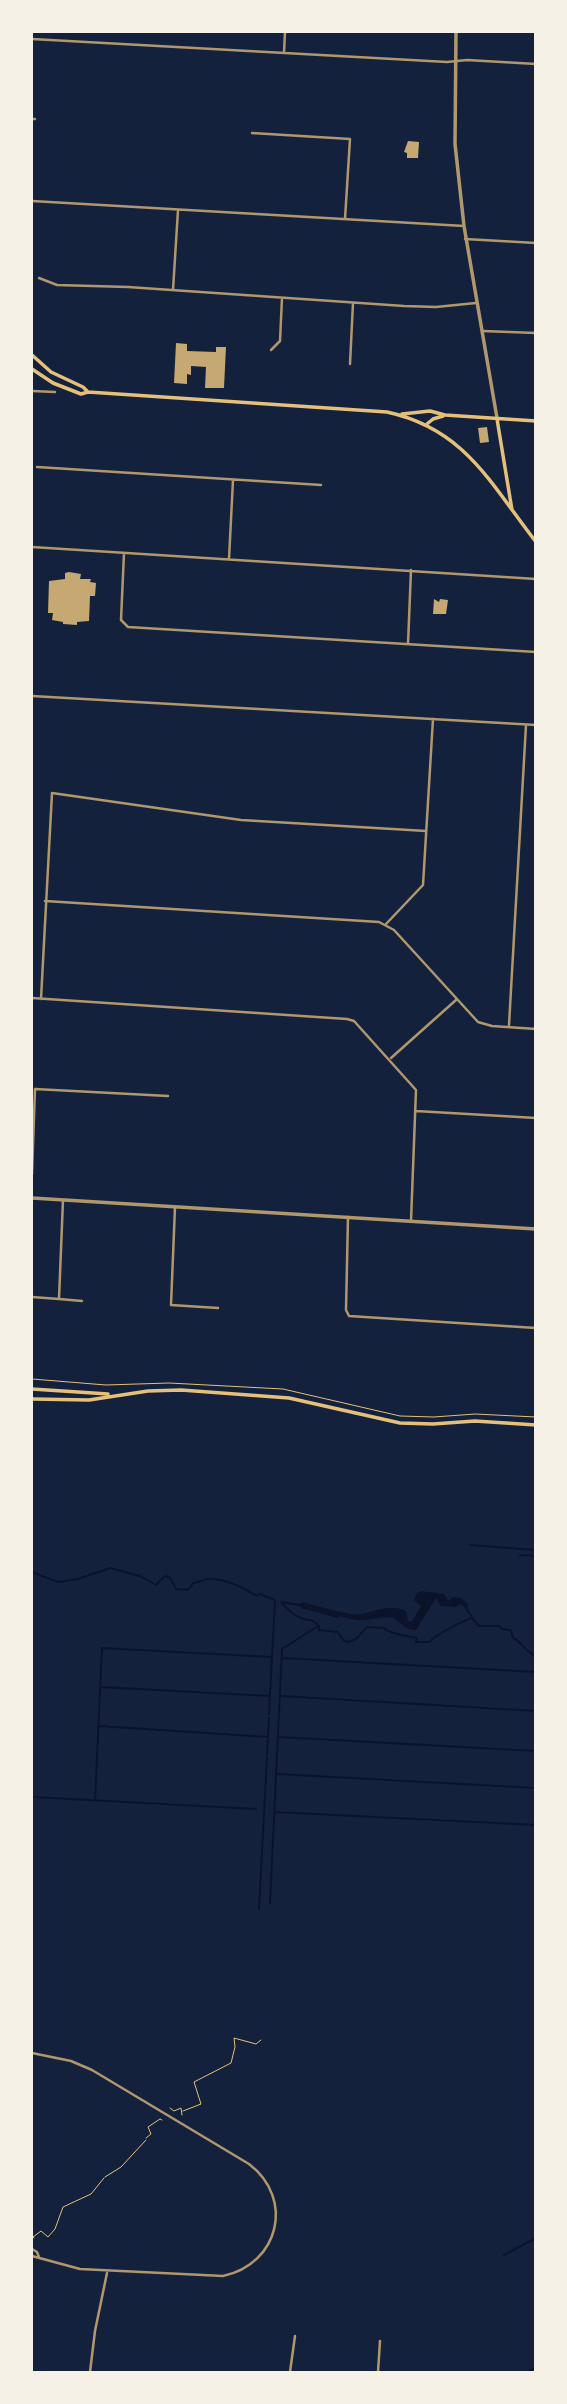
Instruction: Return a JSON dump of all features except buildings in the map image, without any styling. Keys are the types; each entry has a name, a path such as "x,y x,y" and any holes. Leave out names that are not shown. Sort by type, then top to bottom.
{"main road":[{"path":"32,355 51,372 88,392"},
{"path":"32,369 69,391 82,394 88,392 398,415 430,411 445,415 536,421"},
{"path":"398,415 427,424 450,438 468,454 536,542"},
{"path":"427,424 445,415"},
{"path":"497,419 512,511"},
{"path":"32,1389 113,1395"},
{"path":"32,1399 89,1400 113,1395 181,1390 302,1400 400,1423 475,1422 536,1425"}],"street":[{"path":"284,53 285,32"},
{"path":"456,32 456,144 465,239 497,419"},
{"path":"32,39 536,64"},
{"path":"252,134 350,139 345,219"},
{"path":"32,201 464,226"},
{"path":"173,290 178,209"},
{"path":"465,239 536,243"},
{"path":"39,278 57,285 353,303 425,307 476,303"},
{"path":"271,350 280,341 282,298"},
{"path":"351,364 353,303"},
{"path":"481,331 536,333"},
{"path":"32,391 55,393"},
{"path":"37,467 321,485"},
{"path":"229,559 233,480"},
{"path":"32,547 536,579"},
{"path":"124,553 121,620 128,627 536,652"},
{"path":"408,645 411,570"},
{"path":"32,696 536,725"},
{"path":"386,924 421,888 433,719"},
{"path":"509,1027 526,725"},
{"path":"41,999 52,793 241,820 426,831"},
{"path":"45,901 344,919 386,924 473,1018 484,1024 536,1029"},
{"path":"32,998 350,1019 416,1087 411,1221"},
{"path":"390,1059 456,1000"},
{"path":"32,1174 35,1089 168,1096"},
{"path":"416,1111 536,1118"},
{"path":"32,1198 536,1229"},
{"path":"59,1299 63,1200"},
{"path":"175,1207 171,1305 218,1308"},
{"path":"348,1217 346,1310 351,1316 536,1328"},
{"path":"32,1297 82,1301"},
{"path":"32,2053 71,2061 92,2070 249,2164 261,2175 271,2191 275,2210 272,2235 264,2251 241,2270 211,2277 107,2272 68,2267 32,2256"},
{"path":"32,2249 39,2257"},
{"path":"90,2372 92,2344 107,2272"},
{"path":"290,2372 295,2336"},
{"path":"378,2372 380,2342"}],"path":[{"path":"170,2108 183,2111 201,2104 194,2082 231,2063 234,2038 256,2044 261,2040"},
{"path":"182,2115 183,2111"},
{"path":"33,2237 41,2231 48,2237 55,2229 63,2207 91,2194 104,2177 121,2167 151,2134 148,2127 162,2120"}],"water":[{"path":"421,1591 444,1594 448,1601 453,1597 461,1598 468,1604 467,1610 461,1604 456,1607 441,1606 436,1598 416,1630 408,1629 392,1617 361,1620 340,1616 337,1618 301,1608 300,1605 302,1602 358,1614 398,1608 406,1611 408,1621 412,1621 421,1606 414,1600"}],"waterway":[{"path":"470,1545 536,1550"},
{"path":"520,1555 536,1556"},
{"path":"32,1572 58,1582 78,1579 110,1568 140,1576 156,1585 165,1576 170,1578 176,1589 188,1590 193,1583 215,1579 234,1584 257,1596 260,1594 275,1600 269,1714"},
{"path":"281,1602 299,1617 312,1620 319,1626 319,1630 338,1632 343,1640 348,1642 356,1639 367,1627 384,1628 417,1638 416,1642 429,1642 449,1628 472,1618 479,1626 499,1626 511,1630 513,1638 531,1654 536,1653"},
{"path":"282,1602 300,1605"},
{"path":"467,1610 472,1617"},
{"path":"270,1903 282,1649 318,1626"},
{"path":"95,1800 102,1648 271,1657"},
{"path":"282,1658 536,1672"},
{"path":"101,1687 270,1696"},
{"path":"281,1696 536,1711"},
{"path":"267,1754 269,1718"},
{"path":"99,1726 268,1737"},
{"path":"279,1737 536,1751"},
{"path":"259,1909 267,1757"},
{"path":"277,1774 536,1788"},
{"path":"33,1797 256,1809"},
{"path":"275,1812 536,1825"},
{"path":"504,2255 536,2238"},
{"path":"528,2372 536,2367"}]}
